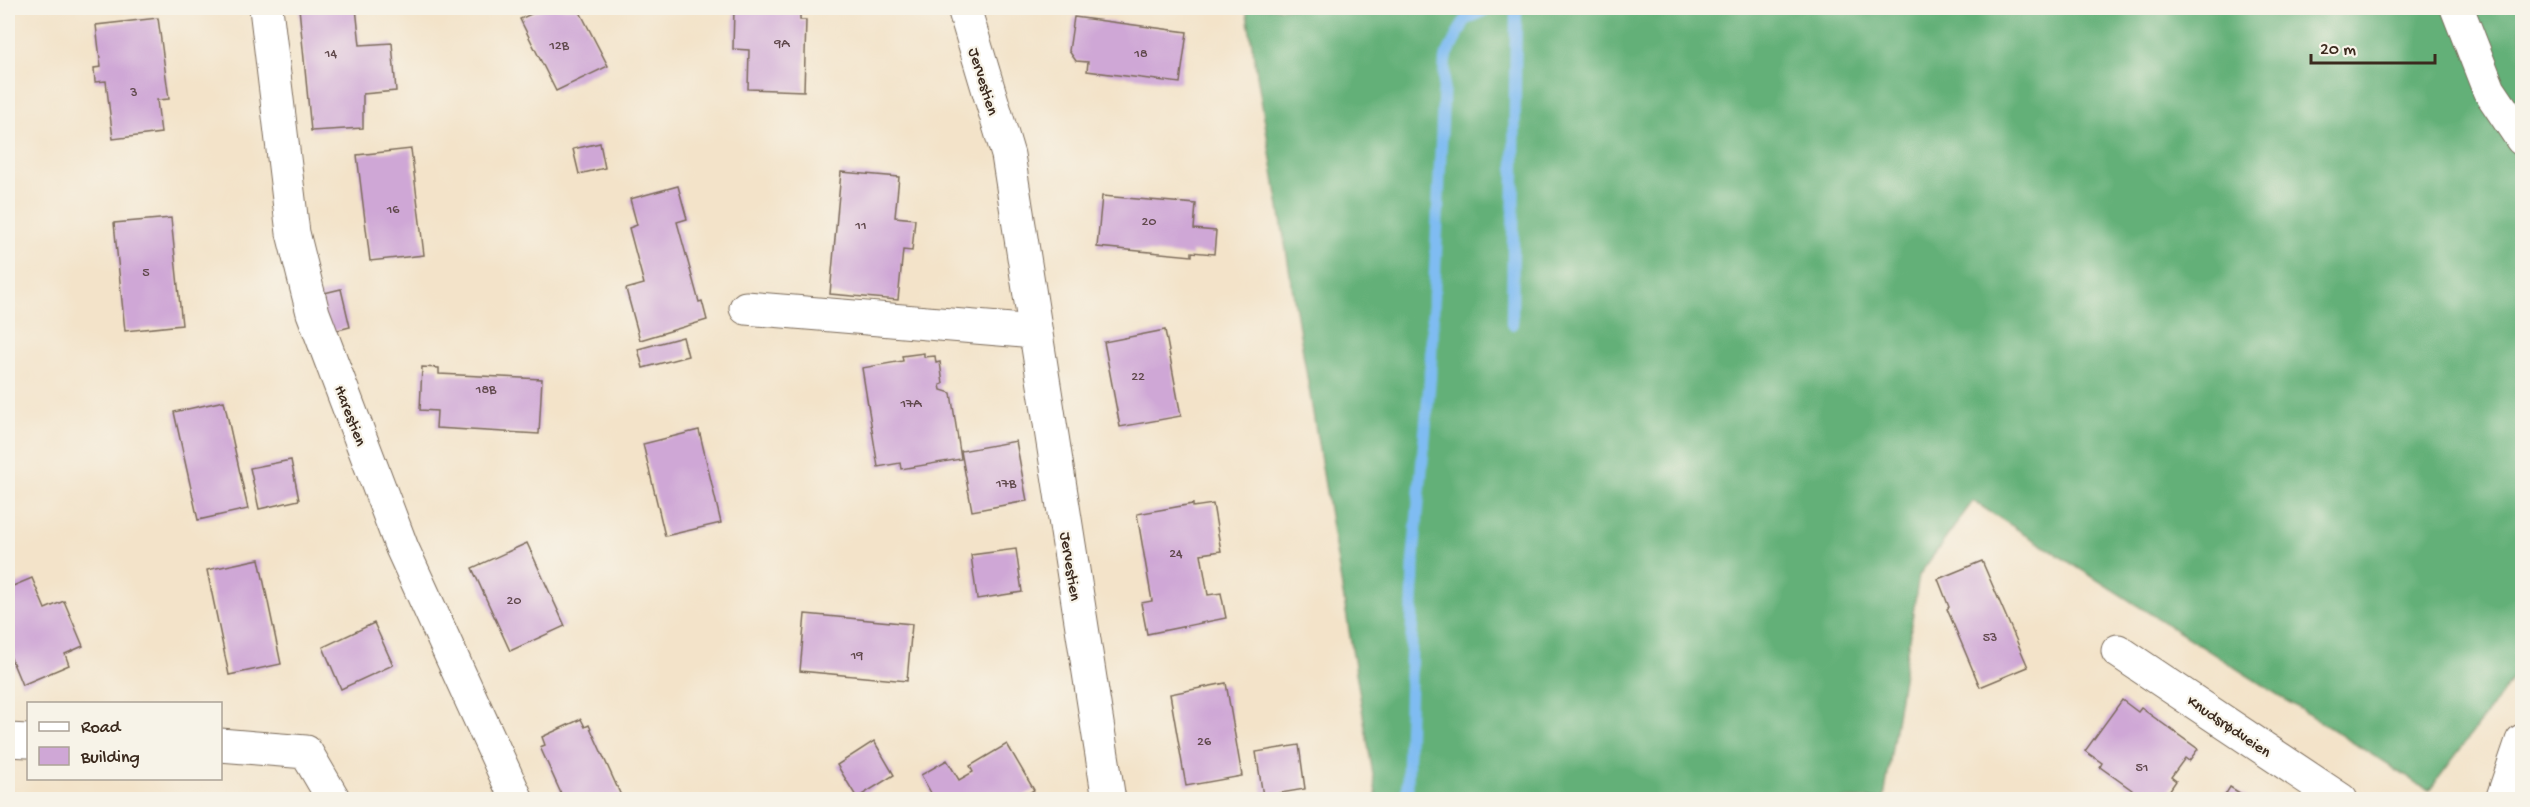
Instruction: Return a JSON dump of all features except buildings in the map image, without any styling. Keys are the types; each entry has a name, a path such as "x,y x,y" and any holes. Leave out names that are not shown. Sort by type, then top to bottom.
{"street":[{"name":"Harestien","path":"266,8 293,233 314,313 402,548 517,800"},
{"name":"Jervestien","path":"964,8 1008,155 1109,800"},
{"path":"2457,8 2489,90 2523,139"},
{"path":"746,308 1035,332"},
{"name":"Knudsrødveien","path":"2118,651 2341,800"},
{"path":"8,740 27,741"},
{"path":"2502,800 2523,741"},
{"path":"222,745 306,752 334,800"}],"green space":[{"path":"1246,8 2522,8 2522,666 2429,791 1973,501 1919,575 1884,799 1377,799"}],"waterway":[{"path":"1407,800 1414,551 1430,379 1445,59 1465,20 1489,8"},
{"path":"1512,324 1516,8"}]}
